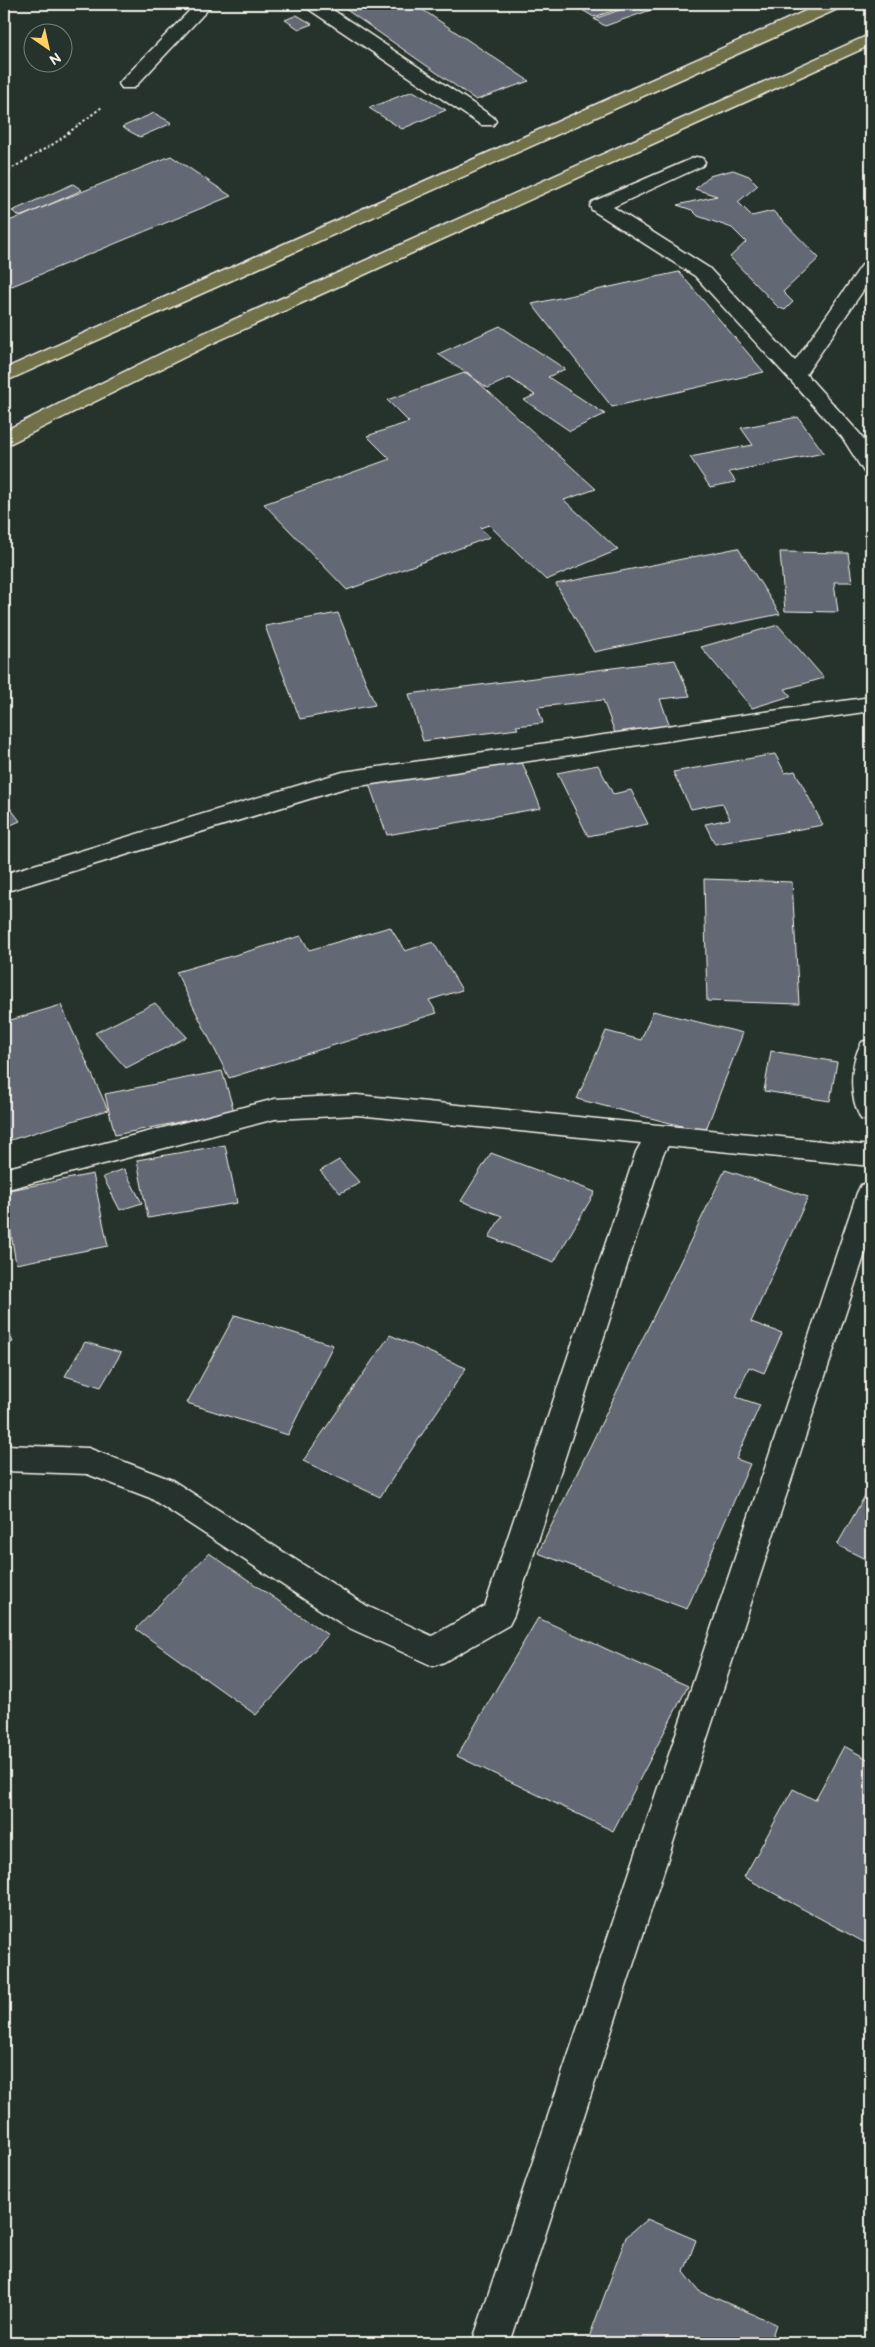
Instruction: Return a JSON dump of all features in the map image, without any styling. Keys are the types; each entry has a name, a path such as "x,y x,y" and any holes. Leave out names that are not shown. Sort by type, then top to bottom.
{"highway":[{"path":"4,376 834,4"},
{"path":"4,439 204,340 871,39"}],"street":[{"path":"128,84 205,4"},
{"path":"312,4 487,121"},
{"path":"696,162 599,206 702,272 850,434 871,468"},
{"path":"795,375 871,266"},
{"path":"4,883 342,780 871,704"},
{"path":"871,1049 865,1087 871,1112"},
{"path":"4,1180 275,1109 357,1105 871,1156"},
{"path":"4,1458 88,1461 161,1489 356,1616 433,1652 498,1614 650,1152 661,1135"},
{"path":"492,2343 871,1193"}],"path":[{"path":"4,173 21,165 84,122 128,84"}],"building":[{"path":"338,4 414,4 529,81 476,100"},
{"path":"572,4 633,4 594,17"},
{"path":"637,4 668,4 605,26 594,19"},
{"path":"297,15 312,24 299,29 285,20"},
{"path":"413,91 446,110 402,129 369,108"},
{"path":"154,113 172,123 140,137 122,127"},
{"path":"171,156 231,196 12,286 4,280 4,223"},
{"path":"733,170 749,176 758,185 738,202 752,216 773,211 819,258 783,292 793,302 785,310 778,307 730,257 746,242 732,228 698,216 692,210 677,205 717,196 695,189 709,176"},
{"path":"73,184 82,190 21,217 12,211"},
{"path":"679,272 764,372 612,407 532,304"},
{"path":"500,326 565,369 548,377 605,414 570,431 524,400 535,395 510,378 488,388 438,354"},
{"path":"467,372 596,489 564,500 618,550 546,580 489,525 480,528 490,537 347,590 264,504 390,459 367,436 409,422 387,400"},
{"path":"798,417 824,453 729,472 736,482 710,487 690,457 753,445 741,428"},
{"path":"738,548 780,614 594,652 556,584"},
{"path":"780,552 848,553 852,582 834,582 838,612 785,611"},
{"path":"338,613 375,705 300,719 265,626"},
{"path":"778,625 824,678 785,689 791,696 752,708 701,647"},
{"path":"675,660 690,696 660,699 670,726 615,733 603,700 538,707 543,723 516,726 518,729 423,741 409,694"},
{"path":"775,754 785,773 795,771 823,825 715,844 705,824 730,819 722,803 691,809 673,772"},
{"path":"519,755 541,808 387,835 368,781"},
{"path":"598,765 613,794 631,790 648,824 588,836 557,773"},
{"path":"4,800 20,821 4,828"},
{"path":"704,879 792,882 799,1004 707,1001"},
{"path":"390,927 405,951 433,942 462,990 429,1000 437,1013 229,1078 176,972 301,936 309,950"},
{"path":"155,1003 187,1037 126,1068 95,1033"},
{"path":"61,1005 108,1110 4,1142 4,1022"},
{"path":"653,1011 743,1033 705,1132 577,1099 606,1031 641,1040"},
{"path":"771,1051 837,1062 830,1101 764,1091"},
{"path":"222,1071 234,1111 115,1135 105,1094"},
{"path":"225,1145 237,1203 148,1218 137,1160"},
{"path":"491,1153 595,1192 554,1262 489,1237 502,1216 461,1201"},
{"path":"339,1160 360,1183 340,1193 320,1171"},
{"path":"124,1169 142,1203 120,1210 103,1177"},
{"path":"725,1170 808,1197 751,1322 782,1333 764,1373 749,1367 736,1397 760,1405 736,1459 750,1464 687,1609 538,1553"},
{"path":"93,1174 108,1246 16,1264 4,1191"},
{"path":"235,1315 333,1345 288,1435 187,1403"},
{"path":"4,1323 13,1342 4,1346"},
{"path":"390,1335 466,1368 380,1497 303,1461"},
{"path":"85,1342 121,1353 101,1387 65,1376"},
{"path":"871,1485 871,1562 837,1545"},
{"path":"209,1553 328,1635 256,1715 136,1629"},
{"path":"538,1618 688,1686 613,1831 457,1756"},
{"path":"844,1746 871,1761 871,1946 744,1877 793,1789 815,1800"},
{"path":"647,2219 696,2240 684,2272 699,2291 776,2324 770,2343 587,2343 626,2237"}]}
